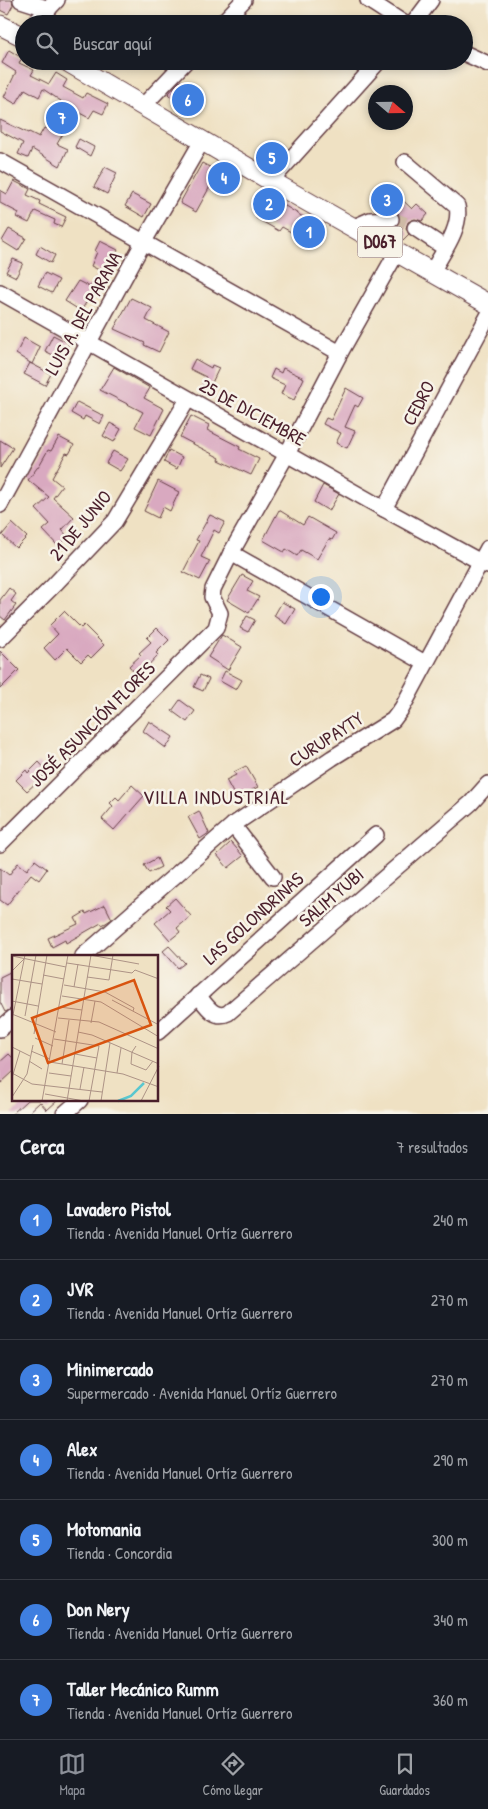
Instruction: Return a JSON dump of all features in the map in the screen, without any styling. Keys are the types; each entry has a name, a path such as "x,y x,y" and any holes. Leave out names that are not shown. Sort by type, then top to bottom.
{"main road":[{"path":"1,27 15,30"},
{"name":"D067","path":"81,70 271,181 488,304"}],"street":[{"path":"22,0 53,4"},
{"path":"230,15 244,0"},
{"path":"368,0 391,15"},
{"path":"420,15 431,0"},
{"path":"43,15 53,4"},
{"path":"473,57 488,64"},
{"path":"143,106 177,70"},
{"path":"271,181 371,70"},
{"name":"LUIS A. DEL PARANA","path":"0,505 143,243 202,141"},
{"path":"0,161 340,353"},
{"path":"405,162 457,206 458,219 432,272"},
{"path":"354,227 370,220 390,219"},
{"path":"415,228 445,248"},
{"path":"397,252 231,553 425,663"},
{"name":"25 DE DICIEMBRE","path":"0,292 484,564"},
{"name":"CEDRO","path":"384,509 488,316"},
{"name":"21 DE JUNIO","path":"0,639 115,521 188,398"},
{"name":"CURUPAYTY","path":"84,955 233,825 332,758 393,720 402,708 425,663 484,564 488,548"},
{"name":"JOSÉ ASUNCIÓN FLORES","path":"0,844 217,627 220,614 212,597 213,589 231,553"},
{"name":"SALIM YUBI","path":"198,995 216,1014 223,1015 228,1013 471,803 488,784"},
{"path":"233,825 272,877"},
{"name":"LAS GOLONDRINAS","path":"159,1031 376,835"},
{"path":"0,1029 12,1019"},
{"path":"64,1114 78,1102"}],"building":[{"path":"0,0 12,0 13,5 8,14 0,10"},
{"path":"9,50 15,54 15,70 34,70 31,75 49,84 56,73 67,80 63,87 83,98 86,93 108,104 103,114 94,110 89,118 76,111 57,144 68,149 60,166 32,149 28,158 18,154 23,143 0,131 0,120 39,137 44,128 46,129 61,101 43,89 39,97 25,89 16,104 4,97 16,72 2,63"},
{"path":"180,81 197,96 185,110 168,94"},
{"path":"79,139 94,147 90,156 75,147"},
{"path":"275,151 282,155 273,165 269,165 262,160 268,152 273,155"},
{"path":"202,163 234,180 229,189 213,181 196,212 180,203"},
{"path":"105,167 117,173 107,194 94,187"},
{"path":"14,181 30,189 27,195 40,201 39,204 66,217 61,227 54,224 55,220 35,211 29,223 17,217 19,213 0,203 0,190 7,194"},
{"path":"390,188 412,209 417,204 428,214 422,221 415,219 408,222 406,228 409,234 403,240 392,228 400,223 399,214 391,210 381,210 375,204"},
{"path":"132,194 151,204 144,217 125,206"},
{"path":"267,198 281,206 282,204 316,225 307,241 282,227 279,231 256,218"},
{"path":"9,229 26,238 18,251 2,241"},
{"path":"100,241 118,250 105,273 91,266"},
{"path":"40,246 55,255 51,263 36,254"},
{"path":"13,259 23,263 16,277 6,272"},
{"path":"45,273 59,280 52,293 38,286"},
{"path":"96,277 103,281 95,296 91,294 81,311 65,301 78,281 90,287"},
{"path":"131,298 152,308 146,320 169,332 159,352 144,345 145,343 114,329"},
{"path":"53,335 69,343 61,359 45,351"},
{"path":"24,338 40,347 32,364 16,354"},
{"path":"195,359 211,368 212,365 219,368 209,389 202,386 206,377 190,369"},
{"path":"30,363 51,374 45,385 24,374"},
{"path":"114,367 150,388 144,398 164,409 151,435 135,427 143,412 100,390"},
{"path":"283,368 304,378 294,400 281,394 285,385 270,378 274,369 281,373"},
{"path":"346,388 363,398 358,407 355,405 345,427 355,431 347,448 336,443 341,433 323,424 326,418 331,420"},
{"path":"77,402 104,416 100,424 85,416 83,420 71,413"},
{"path":"191,416 209,425 207,430 259,459 251,475 219,460 220,458 180,437"},
{"path":"110,423 121,429 114,442 103,436"},
{"path":"59,437 74,445 69,454 66,453 52,478 62,486 53,498 74,517 62,530 68,537 58,546 43,530 50,524 36,509 49,497 28,480 48,450 51,451"},
{"path":"0,440 13,448 0,468"},
{"path":"169,450 182,457 177,469 164,462"},
{"path":"113,451 128,459 120,471 106,463"},
{"path":"158,481 179,492 170,511 163,507 158,518 144,511"},
{"path":"323,485 339,494 329,511 314,502"},
{"path":"279,510 303,525 308,517 336,533 332,540 329,539 317,559 301,550 297,556 286,549 284,552 263,540"},
{"path":"210,515 225,522 219,533 214,530 201,557 210,561 200,580 183,572 199,541 196,540"},
{"path":"12,523 27,537 16,548 2,535"},
{"path":"242,575 253,581 247,591 259,597 249,613 227,600"},
{"path":"9,588 16,594 11,601 16,605 5,620 0,616 0,600"},
{"path":"282,602 295,609 286,624 274,616"},
{"path":"64,611 81,628 84,625 104,645 91,658 88,655 81,662 67,648 55,660 44,648 58,634 50,625"},
{"path":"247,616 255,620 248,632 240,628"},
{"path":"157,628 169,640 138,676 129,666 151,642 147,638"},
{"path":"222,635 242,647 228,670 208,657"},
{"path":"0,651 19,670 0,689"},
{"path":"225,671 242,680 236,690 220,681"},
{"path":"200,675 209,679 203,691 194,687"},
{"path":"180,700 195,711 187,722 172,711"},
{"path":"149,721 173,737 166,748 143,731"},
{"path":"39,762 48,772 27,791 16,780 26,770 28,773"},
{"path":"246,766 258,787 237,800 226,780 236,775 234,772"},
{"path":"132,785 144,796 114,830 102,819 113,806 110,803 116,797 119,800"},
{"path":"199,811 209,833 200,839 188,817"},
{"path":"231,842 243,856 228,868 217,855"},
{"path":"157,858 161,867 149,873 144,865"},
{"path":"35,860 47,869 39,880 31,874 7,905 0,900 0,868 9,875 18,863 27,870"},
{"path":"175,898 191,916 177,928 180,932 170,940 155,923 170,910 166,906"},
{"path":"105,905 112,919 102,925 101,923 66,943 65,940 52,947 48,938 78,924 75,918 85,912 86,914"},
{"path":"169,946 185,963 178,968 163,951"},
{"path":"12,971 12,1009 5,1012 0,1002 0,977"},
{"path":"9,1054 12,1057 12,1073 0,1084 0,1062"},
{"path":"25,1102 40,1102 27,1114 12,1114"},
{"path":"40,1102 56,1102 47,1110"}],"tunnel":[{"path":"391,219 415,228"}],"place":[{"name":"Don Nery","path":"188,100"},
{"name":"Taller Mecánico Rumm","path":"62,118"},
{"name":"Motomania","path":"272,158"},
{"name":"Alex","path":"224,178"},
{"name":"Minimercado","path":"387,200"},
{"name":"JVR","path":"269,204"},
{"name":"Lavadero Pistol","path":"309,232"}],"district":[{"name":"VILLA INDUSTRIAL","path":"216,797"}]}
